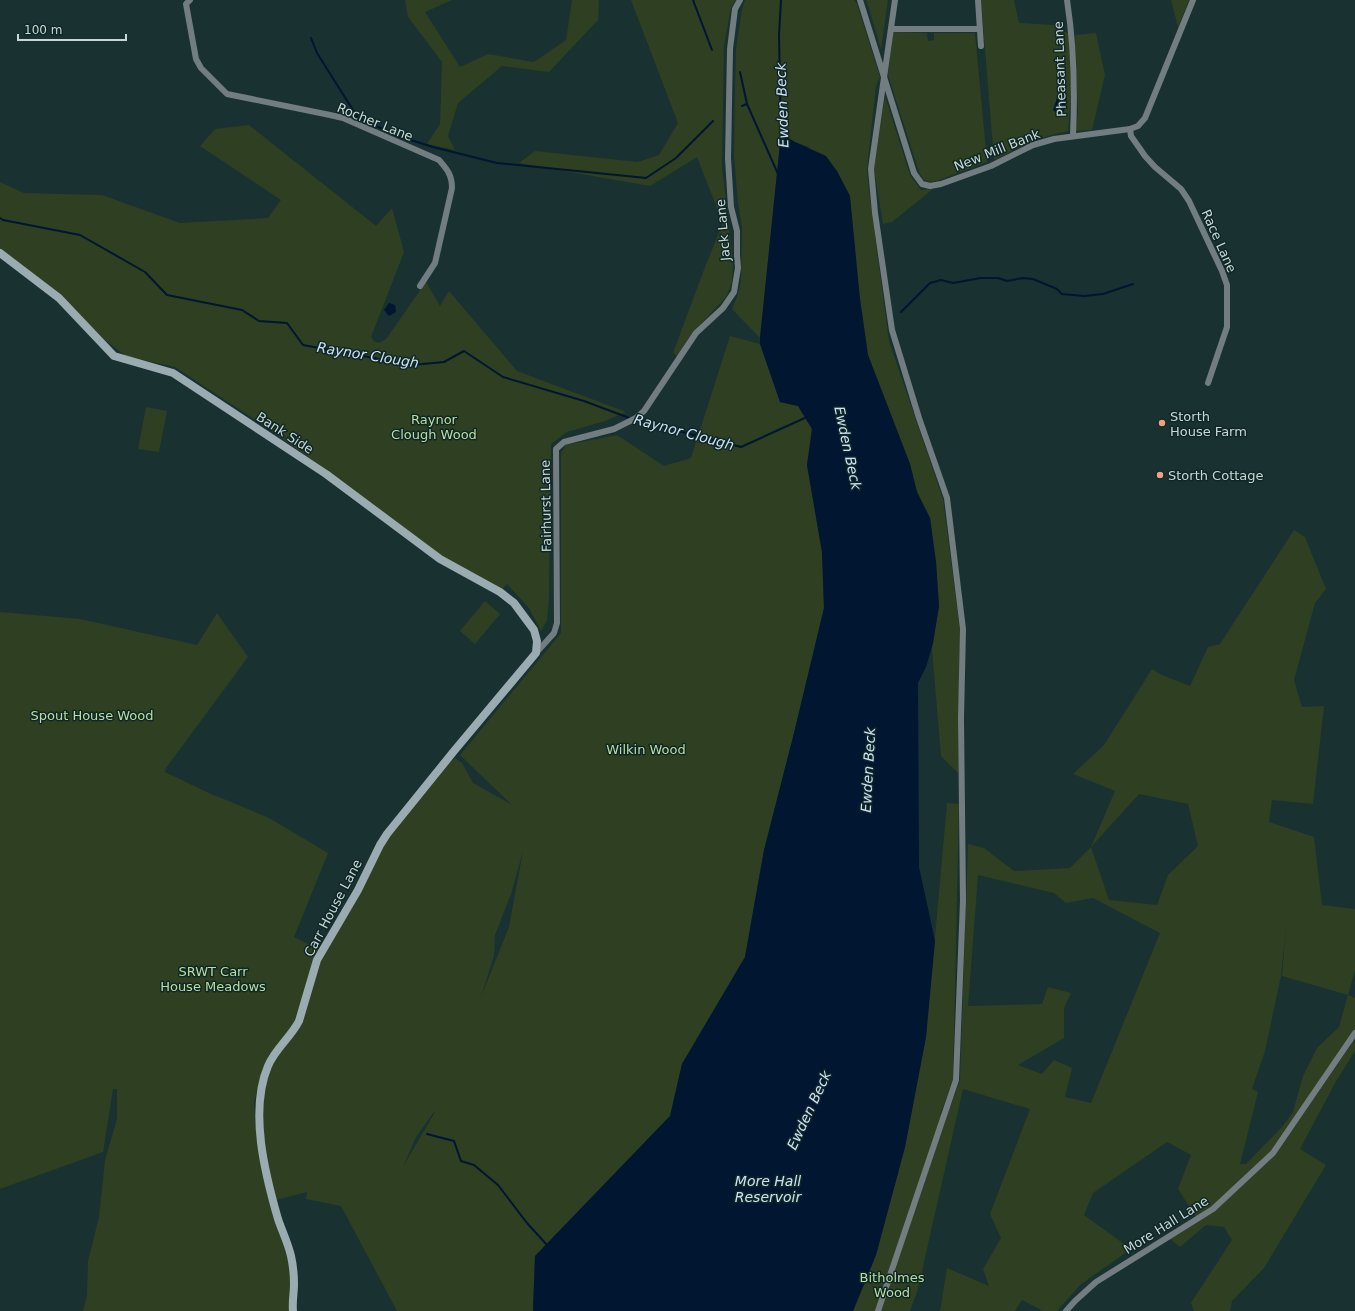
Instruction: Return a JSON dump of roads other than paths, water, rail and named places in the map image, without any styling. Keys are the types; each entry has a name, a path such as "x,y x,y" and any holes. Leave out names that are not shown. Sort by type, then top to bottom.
{"street":[{"name":"Rocher Lane","path":"190,0 186,4 196,59 201,68 227,94 343,118 439,160 446,168 452,178 452,188 435,263 420,286"},
{"name":"Jack Lane","path":"644,411 696,333 723,308 734,292 738,268 737,231 732,207 728,158 730,49 735,9 740,0"},
{"name":"New Mill Bank","path":"860,0 914,173 922,184 930,186 941,184 991,166 1033,145 1054,139 1130,129"},
{"path":"878,1311 956,1080 963,894 961,718 963,629 947,498 919,418 892,330 875,212 871,169 895,0"},
{"path":"978,0 981,46"},
{"name":"Pheasant Lane","path":"1067,0 1073,57 1073,136"},
{"path":"1130,129 1138,126 1145,118 1193,0"},
{"path":"891,29 979,29"},
{"name":"Race Lane","path":"1130,129 1131,136 1145,156 1181,190 1189,201 1222,271 1227,285 1227,327 1208,383"},
{"name":"Bank Side","path":"0,253 59,298 114,356 173,373 326,474 440,559 500,592 514,602 534,630 537,641 536,653"},
{"name":"Fairhurst Lane","path":"536,653 554,632 557,623 556,449 564,442 614,429 636,418 644,411"},
{"name":"Carr House Lane","path":"293,1311 294,1283 291,1256 278,1218 263,1158 259,1104 268,1065 295,1029 299,1021 317,960 358,890 387,834 536,653"},
{"name":"More Hall Lane","path":"1066,1311 1096,1282 1213,1209 1273,1153 1355,1033"}],"water":[{"path":"1062,94 1067,99 1064,111 1060,115 1053,110 1058,95"},
{"name":"More Hall Reservoir","path":"781,134 826,156 837,171 850,196 860,299 868,355 910,464 917,492 930,518 936,562 939,606 933,643 926,667 918,683 919,867 935,941 926,1037 905,1147 876,1255 853,1311 533,1311 535,1256 670,1116 682,1064 745,957 764,850 824,608 822,552 807,465 812,429 798,406 780,402 760,344"},
{"path":"389,303 395,305 396,312 389,316 384,310"}],"waterway":[{"path":"693,0 712,50"},
{"name":"Ewden Beck","path":"781,0 779,35 781,137"},
{"path":"311,38 317,53 358,118 401,137 433,147 497,163 646,178 676,158 713,121"},
{"name":"Ewden Beck","path":"740,72 747,104 778,174"},
{"name":"Ewden Beck","path":"742,106 747,104"},
{"name":"Raynor Clough","path":"0,218 3,220 80,235 145,272 167,295 242,310 259,321 287,323 303,345 412,365 444,362 464,351 503,377 584,401 632,419"},
{"path":"901,312 930,283 941,280 953,283 981,278 998,278 1007,281 1023,278 1033,279 1057,289 1062,294 1084,296 1103,294 1133,284"},
{"name":"Raynor Clough","path":"636,420 741,447 807,417"},
{"path":"427,1134 454,1141 461,1161 474,1165 498,1185 527,1223 547,1245"}],"place":[{"name":"Storth House Farm","path":"1162,423"},
{"name":"Storth Cottage","path":"1160,475"}],"park label":[{"name":"Raynor Clough Wood","path":"434,426"},
{"name":"Spout House Wood","path":"92,715"},
{"name":"Wilkin Wood","path":"646,749"},
{"name":"SRWT Carr House Meadows","path":"213,978"},
{"name":"Bitholmes Wood","path":"892,1284"}]}
